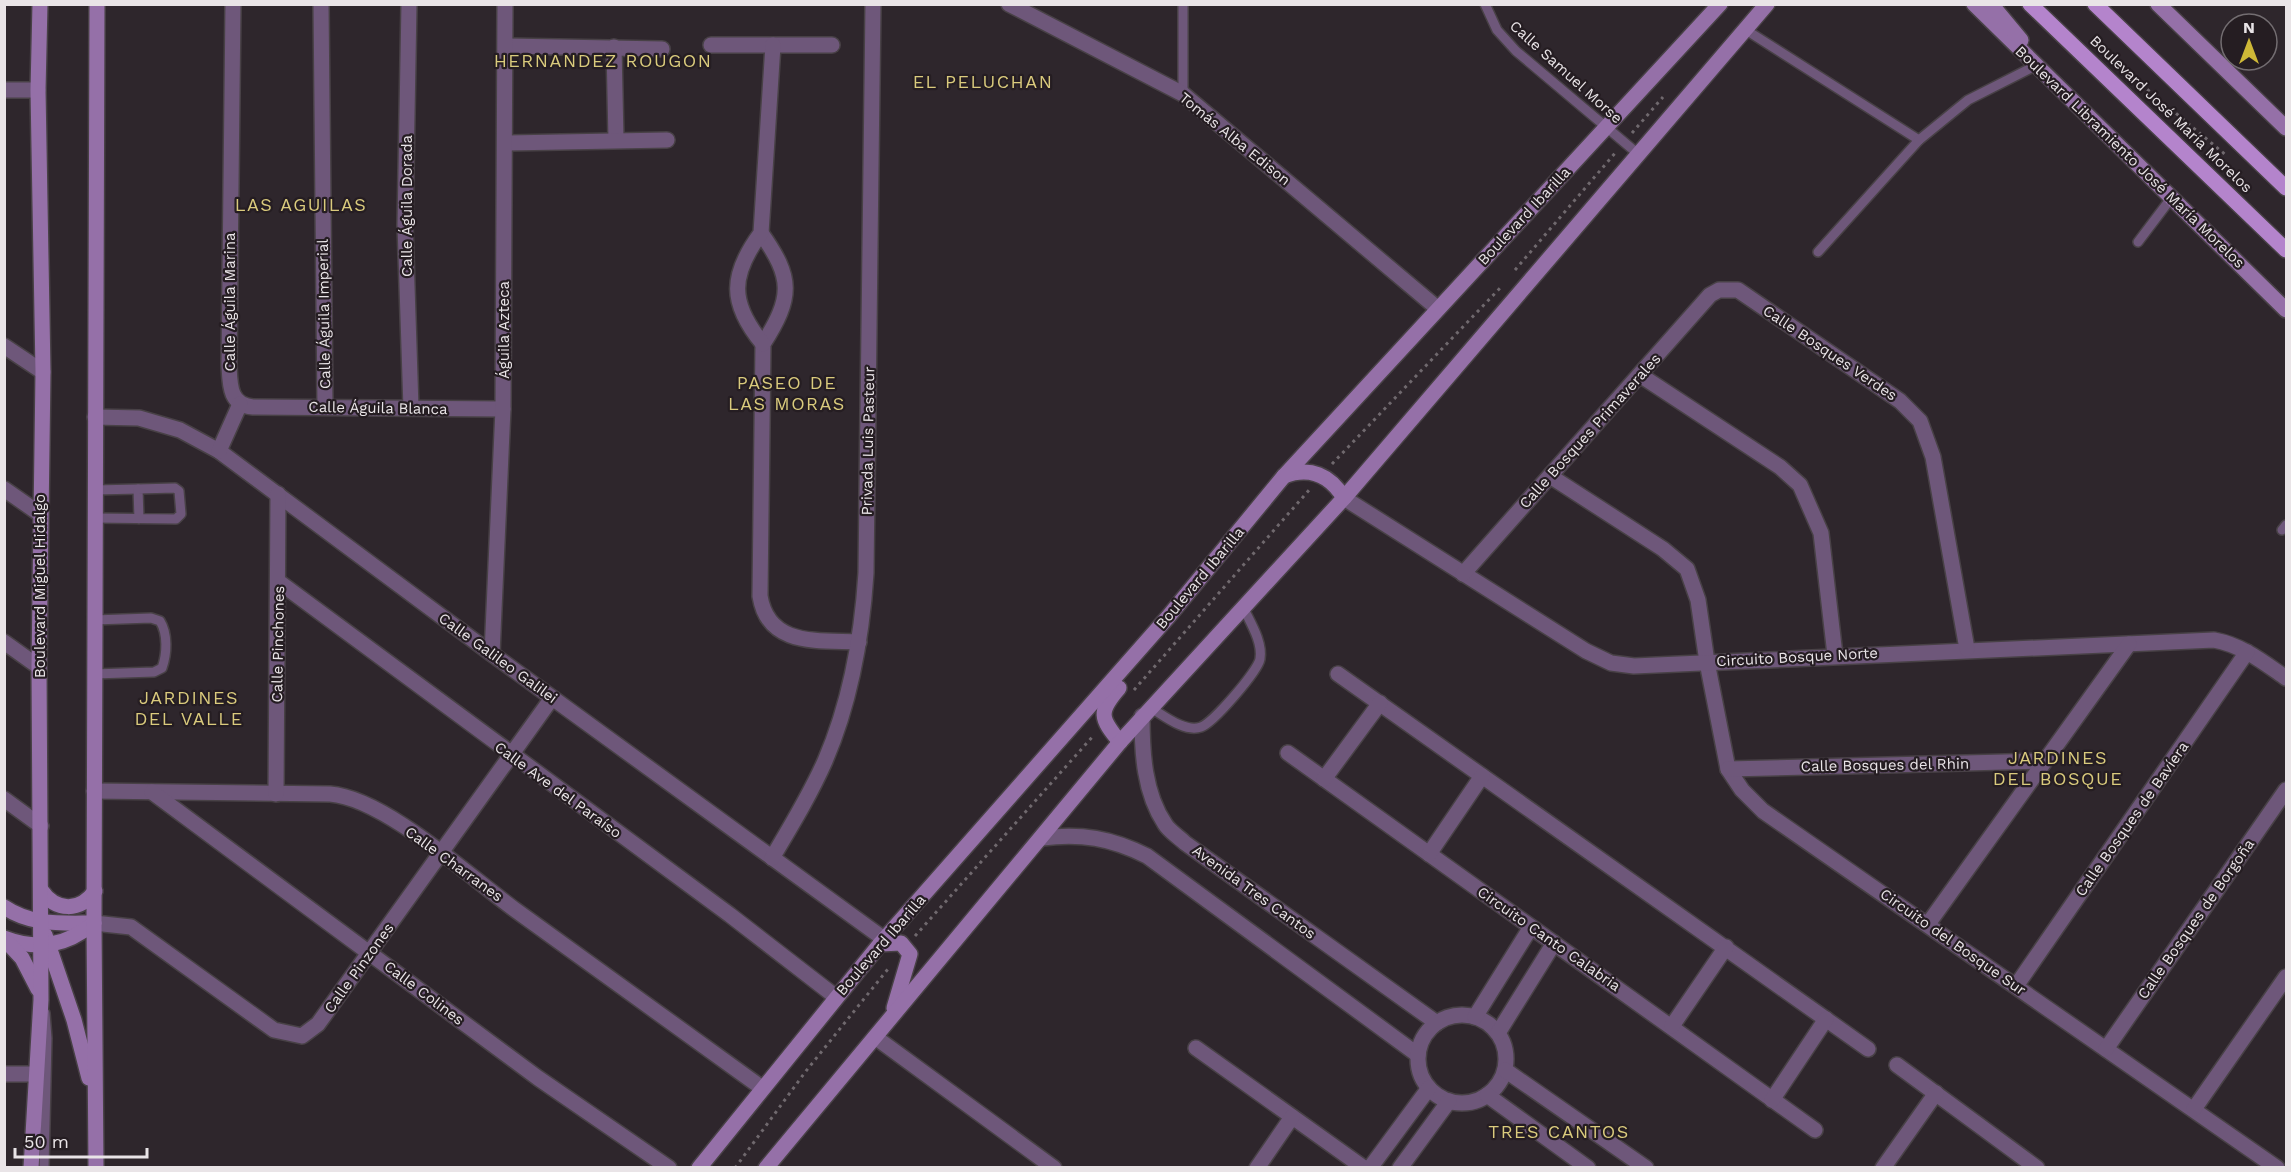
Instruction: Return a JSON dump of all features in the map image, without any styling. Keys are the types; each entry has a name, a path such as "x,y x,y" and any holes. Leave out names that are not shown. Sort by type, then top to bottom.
{"main road":[{"name":"Boulevard Miguel Hidalgo","path":"40,4 38,90 42,372 39,667 41,923 45,946 74,1020 96,1110"},
{"path":"96,1167 94,417 97,4"},
{"name":"Boulevard Ibarilla","path":"699,1167 882,942 1168,617 1284,476 1437,308 1607,129 1720,4"},
{"path":"766,1167 1120,742 1344,498 1637,153 1767,4"},
{"name":"Boulevard Libramiento José María Morelos","path":"1974,4 2286,310"},
{"path":"1991,4 2009,23 2033,61"},
{"name":"Boulevard José María Morelos","path":"2030,4 2286,250"},
{"name":"Boulevard José María Morelos","path":"2095,4 2286,188"},
{"path":"2158,4 2286,128"},
{"path":"1284,476 1305,471 1322,476 1336,484 1344,498"},
{"path":"1120,742 1105,723 1104,709 1108,701 1156,647 1168,617"},
{"path":"41,891 53,903 70,908 85,903 95,891"},
{"path":"4,907 16,915 41,923 94,923"},
{"path":"4,939 21,944 45,946 66,942 94,923"},
{"path":"4,939 33,974 41,1000"},
{"path":"882,942 895,942 906,946 910,959 891,1017"},
{"path":"32,1167 45,946"}],"street":[{"name":"Calle Águila Marina","path":"233,4 229,365 232,392 246,406"},
{"name":"Calle Águila Imperial","path":"321,4 325,407"},
{"name":"Calle Águila Dorada","path":"409,4 405,225 411,408"},
{"name":"Águila Azteca","path":"492,654 503,409 505,4"},
{"name":"Privada Luis Pasteur","path":"772,858 806,802 826,759 842,714 859,642 866,573 873,4"},
{"name":"Tomás Alba Edison","path":"1009,4 1183,94 1437,308"},
{"path":"711,45 832,45"},
{"path":"763,344 745,320 737,294 737,282 744,257 761,233 773,45"},
{"path":"506,46 662,49"},
{"path":"614,47 616,140"},
{"path":"4,90 38,90"},
{"path":"505,143 667,140"},
{"path":"761,233 781,263 786,286 779,317 763,344 760,596 762,612 771,626 798,638 859,642"},
{"name":"Calle Bosques Primaverales","path":"1463,574 1710,295 1719,290"},
{"name":"Calle Bosques Verdes","path":"1719,290 1738,290 1900,400 1920,421 1933,457 1967,649"},
{"path":"4,346 42,372"},
{"path":"1640,375 1780,467 1800,485 1821,533 1835,655"},
{"path":"219,451 246,406"},
{"name":"Calle Águila Blanca","path":"246,406 503,409"},
{"name":"Calle Galileo Galilei","path":"94,417 139,418 180,430 219,451 772,858 882,942"},
{"name":"Circuito del Bosque Sur","path":"1550,476 1663,549 1687,569 1698,600 1707,662 1728,768 1742,790 1763,811 2277,1167"},
{"path":"4,489 40,514"},
{"name":"Calle Pinchones","path":"276,794 278,494"},
{"name":"Circuito Bosque Norte","path":"1344,498 1586,651 1611,663 1634,666 1967,649 2214,640 2232,643 2286,678"},
{"name":"Calle Ave del Paraíso","path":"279,582 510,755 730,915 836,997"},
{"path":"4,642 39,667"},
{"path":"1928,924 2129,644"},
{"name":"Calle Bosques de Bavíera","path":"2016,986 2247,651"},
{"path":"1338,674 1868,1049"},
{"name":"Calle Pinzones","path":"94,923 131,927 274,1030 295,1036 307,1034 318,1024 370,953 552,698"},
{"path":"1324,779 1380,703"},
{"name":"Avenida Tres Cantos","path":"1147,712 1145,773 1153,800 1165,825 1185,843 1437,1023"},
{"name":"Circuito Canto Calabria","path":"1288,753 1815,1130"},
{"name":"Calle Bosques del Rhin","path":"1728,768 2043,762"},
{"path":"1429,854 1482,776"},
{"name":"Calle Bosques de Borgoña","path":"2106,1048 2286,790"},
{"name":"Calle Charranes","path":"94,791 330,794 358,800 376,808 762,1088"},
{"name":"Calle Colines","path":"152,792 538,1078 669,1167"},
{"path":"4,799 41,826"},
{"path":"1042,838 1069,834 1096,836 1123,844 1147,856 1418,1055"},
{"path":"1475,1017 1531,927"},
{"path":"1498,1033 1554,943"},
{"path":"1672,1026 1726,947"},
{"path":"2194,1109 2286,978"},
{"path":"1462,1015 1475,1017 1498,1033 1506,1057 1505,1070 1495,1088 1487,1095 1463,1103 1449,1101 1429,1088 1422,1078 1418,1055 1428,1031 1437,1023 1462,1015"},
{"path":"1773,1100 1826,1019"},
{"path":"875,1037 1054,1167"},
{"path":"1196,1048 1364,1167"},
{"path":"1896,1065 2037,1167"},
{"path":"1505,1070 1646,1167"},
{"path":"4,1074 38,1074"},
{"path":"1370,1167 1429,1088"},
{"path":"1883,1167 1936,1093"},
{"path":"1487,1095 1588,1167"},
{"path":"1400,1167 1449,1101"},
{"path":"1257,1167 1292,1117"}],"lane":[{"path":"1183,4 1183,94"},
{"name":"Calle Samuel Morse","path":"1485,4 1497,30 1516,51 1637,153"},
{"path":"1746,30 1919,140"},
{"path":"1818,252 1919,140 1968,100 2033,61"},
{"path":"2138,242 2172,197"},
{"path":"138,489 139,519"},
{"path":"94,490 178,489 181,514 176,519 94,518"},
{"path":"1147,712 1190,728 1201,728 1210,721 1256,670 1261,657 1260,644 1243,607"},
{"path":"94,620 152,618 160,621 165,630 165,660 162,668 154,672 94,674"},
{"path":"41,1000 47,1025 44,1167"}],"path":[{"path":"2126,72 2233,160"},
{"path":"1511,275 1668,92"},
{"path":"1128,697 1322,476 1504,284"},
{"path":"735,1167 806,1071 906,946 1105,723"}],"district":[{"name":"HERNANDEZ ROUGON","path":"603,61"},
{"name":"EL PELUCHAN","path":"983,82"},
{"name":"LAS AGUILAS","path":"301,205"},
{"name":"PASEO DE LAS MORAS","path":"787,394"},
{"name":"JARDINES DEL VALLE","path":"189,708"},
{"name":"JARDINES DEL BOSQUE","path":"2058,768"},
{"name":"TRES CANTOS","path":"1559,1132"}]}
